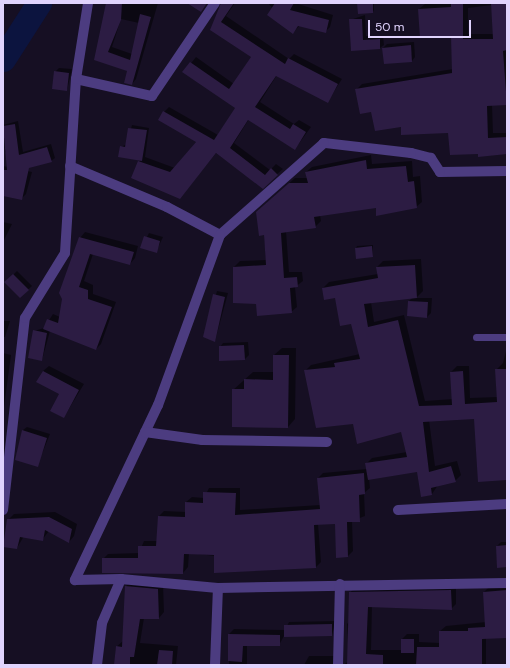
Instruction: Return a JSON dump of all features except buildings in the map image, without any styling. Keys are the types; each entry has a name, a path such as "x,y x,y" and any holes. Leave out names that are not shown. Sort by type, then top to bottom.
{"street":[{"path":"3,510 25,318 65,253 76,79 88,3"},
{"path":"76,79 152,96 215,3"},
{"path":"507,171 440,172 431,158 411,152 324,142 220,235 145,432 75,580 121,579 218,588 340,584 507,583"},
{"path":"70,166 168,207 220,235"},
{"path":"145,432 202,440 327,442"},
{"path":"398,510 507,504"},
{"path":"97,665 102,623 121,579"},
{"path":"338,665 340,584"},
{"path":"215,665 218,588"}],"lane":[{"path":"476,337 507,336"}],"waterway":[{"path":"3,59 39,3"}]}
